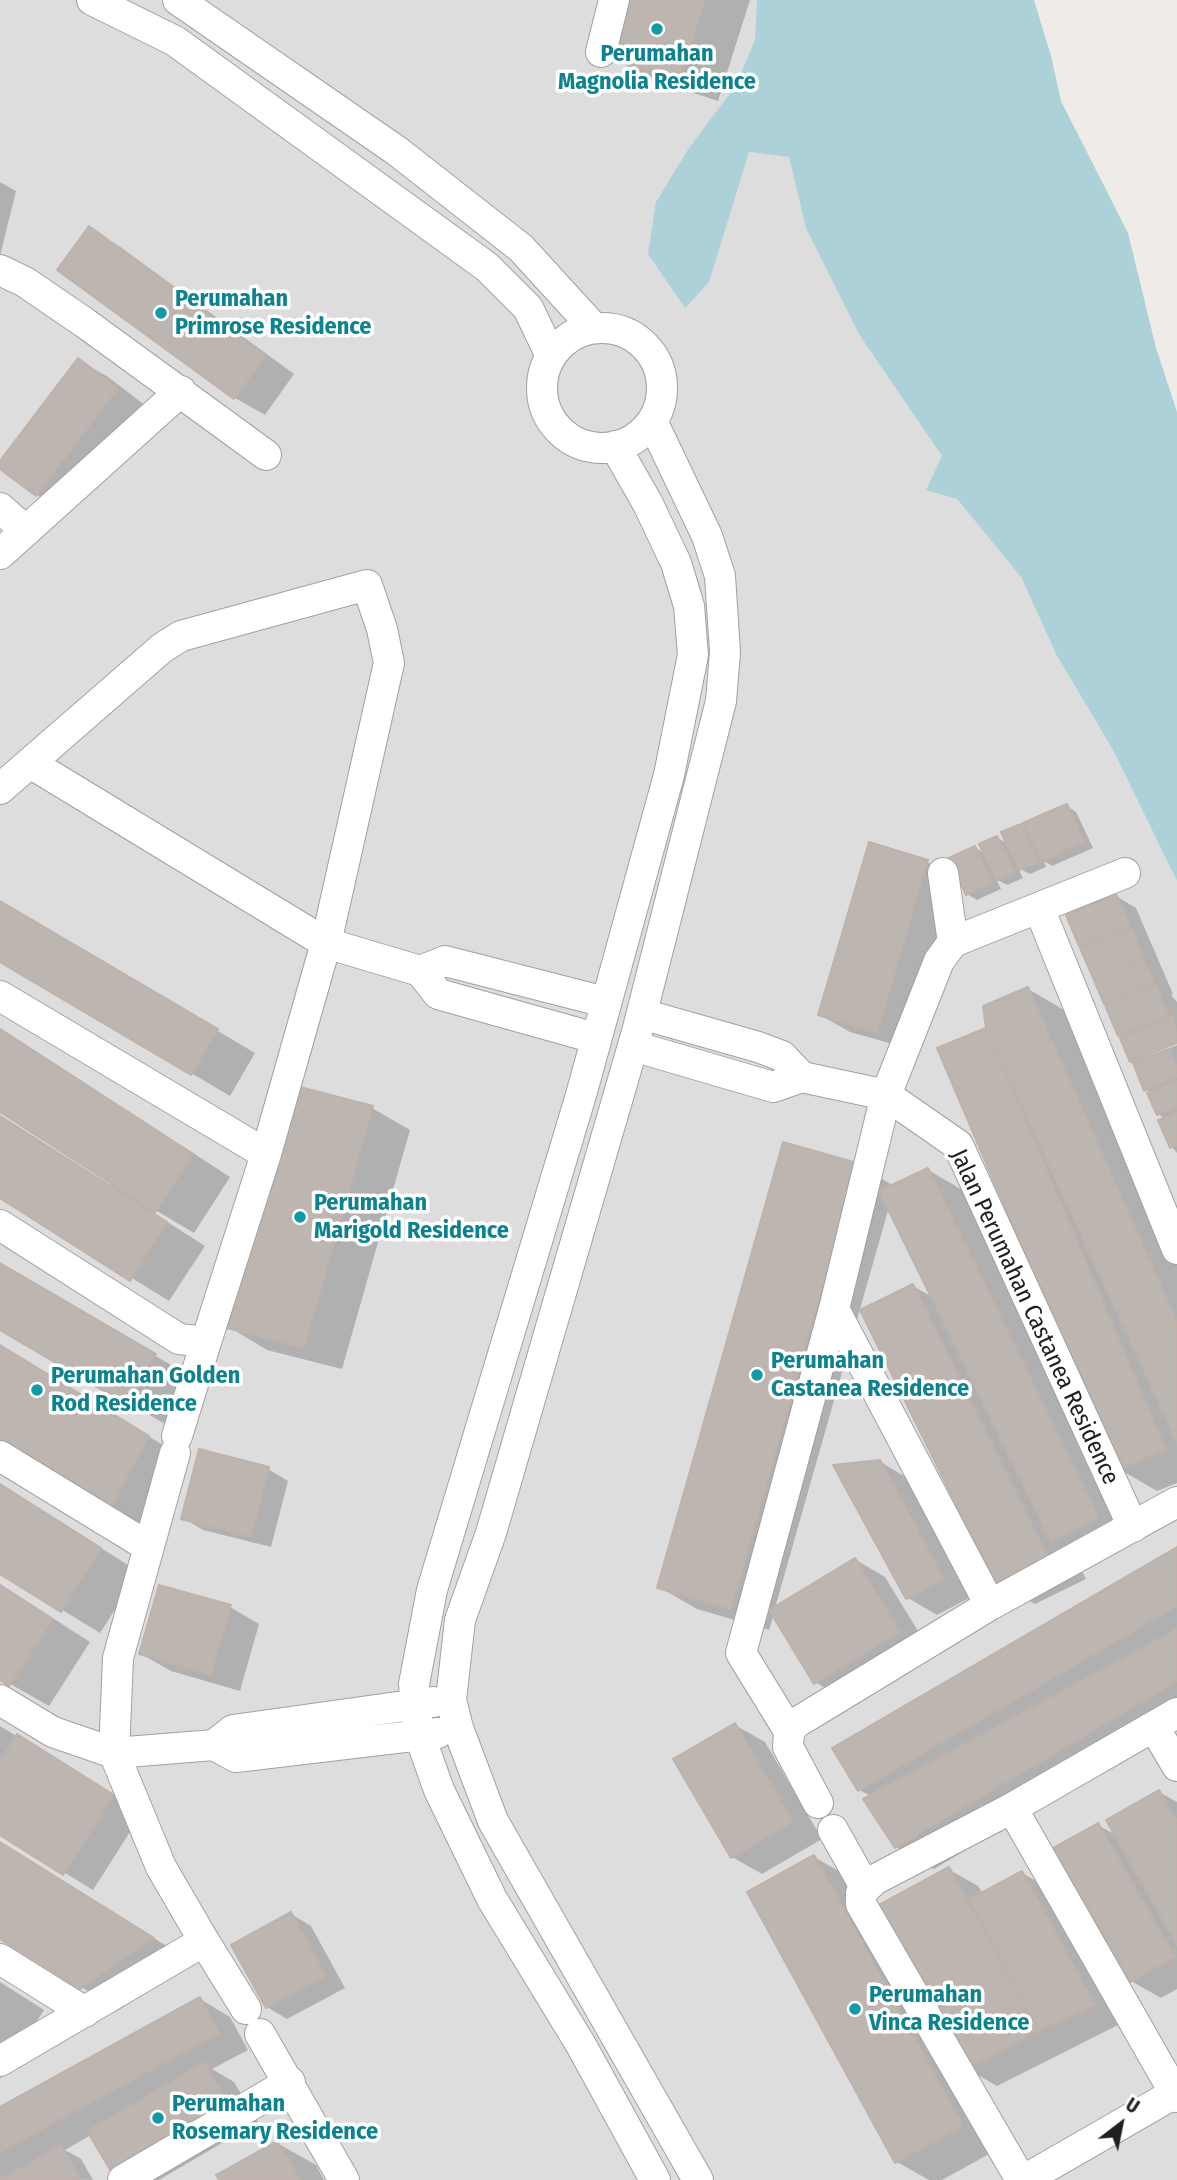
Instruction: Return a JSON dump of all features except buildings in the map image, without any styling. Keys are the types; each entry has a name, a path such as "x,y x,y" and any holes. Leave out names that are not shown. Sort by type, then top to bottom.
{"street":[{"path":"92,0 175,41 487,267 528,309 551,356"},
{"path":"178,0 397,151 511,240 594,328"},
{"path":"601,52 614,0"},
{"path":"0,270 25,282 181,391 266,455"},
{"path":"594,328 613,329 630,335 654,359 662,391 659,407 652,421 641,434 615,446 593,447 577,443 563,434 552,421 541,389 551,356 562,343 577,333 594,328"},
{"path":"0,554 181,391"},
{"path":"652,421 707,536 720,576 725,652 721,701 633,1046 491,1533 460,1620 454,1714 493,1821 698,2180"},
{"path":"615,446 648,504 676,562 689,606 693,655 669,775 505,1351 432,1590 414,1684 420,1737 439,1790 492,1899 581,2045 655,2180"},
{"path":"0,508 26,531"},
{"path":"0,789 162,648 181,636 367,585 382,629 389,663 326,943 266,1154 176,1444 118,1658 114,1754 161,1867 290,2082 344,2180"},
{"path":"30,763 326,943 420,971 438,993 595,1038"},
{"path":"943,873 953,942"},
{"path":"818,1804 788,1747 789,1731 741,1653 834,1309 886,1095 939,961 953,942 1125,873"},
{"path":"1039,908 1177,1249"},
{"path":"420,971 445,961 605,1002"},
{"path":"0,996 266,1154"},
{"path":"633,1046 773,1087 802,1077 782,1056 642,1014"},
{"name":"Jalan Perumahan Castanea Residence","path":"802,1077 886,1095 958,1145 1133,1527"},
{"path":"0,1224 179,1339 206,1342"},
{"path":"834,1309 990,1605"},
{"path":"0,1456 149,1547"},
{"path":"789,1731 818,1707 990,1605 1177,1502"},
{"path":"0,1700 53,1732 114,1754 214,1745 233,1730 416,1704 454,1714"},
{"path":"214,1745 236,1757 420,1737 454,1714"},
{"path":"865,1887 1012,1808 1166,1720 1177,1766"},
{"path":"833,1830 865,1887 862,1903 1022,2180 1176,2094 1012,1808"},
{"path":"0,2061 204,1941"},
{"path":"0,1959 85,2012"},
{"path":"123,2180 290,2082"}],"shaded area":[{"path":"0,0 757,0 755,40 736,85 689,148 733,199 749,152 789,156 803,214 860,336 942,456 957,499 1021,577 1057,656 1113,750 1177,881 1177,2180 0,2180"}],"water":[{"path":"757,0 1034,0 1061,101 1128,233 1156,348 1177,412 1177,881 1113,750 1057,656 1021,577 957,499 926,490 942,456 860,336 806,228 789,157 749,152 709,282 685,308 648,254 656,202 689,148 736,85 755,40"}],"place":[{"name":"Perumahan Magnolia Residence","path":"657,29"},
{"name":"Perumahan Primrose Residence","path":"161,313"},
{"name":"Perumahan Marigold Residence","path":"300,1217"},
{"name":"Perumahan Castanea Residence","path":"757,1375"},
{"name":"Perumahan Golden Rod Residence","path":"37,1390"},
{"name":"Perumahan Vinca Residence","path":"855,2009"},
{"name":"Perumahan Rosemary Residence","path":"158,2118"}]}
